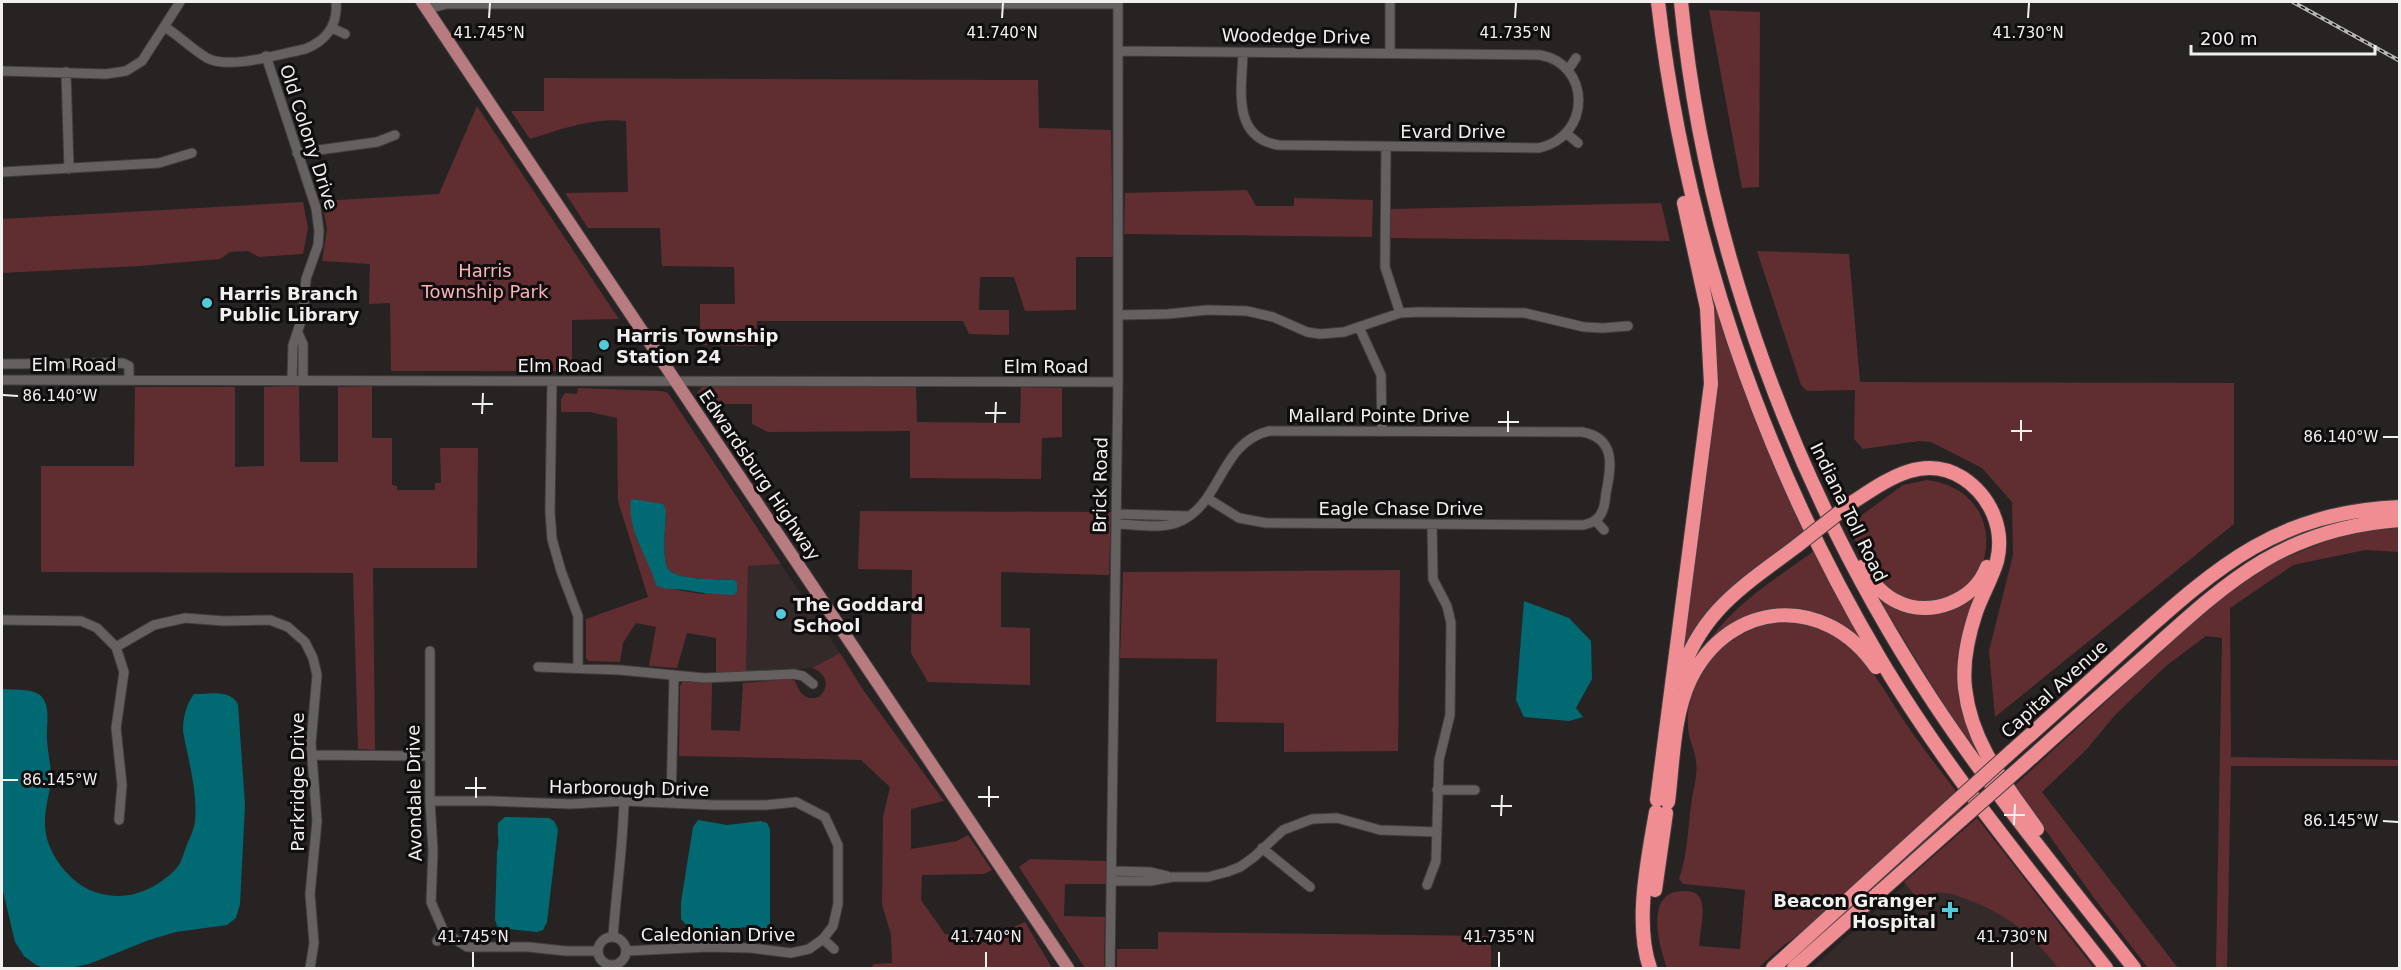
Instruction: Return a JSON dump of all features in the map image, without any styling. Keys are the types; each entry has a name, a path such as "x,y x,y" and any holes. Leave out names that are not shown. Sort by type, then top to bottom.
{"highway":[{"path":"1658,2 1670,116 1683,200 1707,308 1711,357 1709,414 1669,695 1675,710"},
{"name":"Indiana Toll Road","path":"1681,2 1698,117 1722,225 1759,348 1803,461 1879,614 1933,701 2005,802 2134,969"},
{"path":"1666,66 1688,183 1708,261 1733,341 1768,434 1798,503 1850,607 1880,658 1946,758 2106,969"},
{"path":"1803,461 1823,492 1868,576 1883,593 1899,603 1920,608 1941,607 1959,600 1973,589 1985,573 1991,556 1993,537 1990,520 1983,505 1971,492 1952,479 1936,475 1906,477 1852,508"},
{"path":"1659,969 1651,940 1651,915 1662,807 1684,663 1702,628 1732,595 1799,548 1893,476 1924,468 1946,471 1976,487 1989,503 1997,522 1999,542 1997,561 1976,613 1965,659 1965,687 1969,714 1980,745 1996,772 2084,894 2099,923"},
{"name":"Capital Avenue","path":"1773,969 2194,588 2243,552 2281,533 2315,520 2358,511 2400,507"},
{"name":"Capital Avenue","path":"1794,969 2205,602 2243,573 2288,547 2321,535 2360,525 2400,520"},
{"path":"1675,710 1701,661 1716,642 1733,630 1772,616 1795,616 1835,627 1853,640 1868,656 1921,733 1946,758"},
{"path":"1650,969 1644,941 1643,914 1662,807"}],"main road":[{"name":"Edwardsburg Highway","path":"425,5 1068,969"}],"street":[{"path":"2,71 106,74 126,71 142,61 180,2"},
{"path":"165,27 216,62 241,61 315,45 325,38 332,28 336,2"},
{"path":"1390,2 1390,53"},
{"path":"425,5 1118,3"},
{"name":"Brick Road","path":"1110,969 1118,382 1118,3"},
{"path":"332,28 345,34"},
{"name":"Woodedge Drive","path":"1118,51 1540,55 1557,61 1568,70"},
{"name":"Evard Drive","path":"1243,52 1243,113 1249,128 1264,141 1278,145 1539,148 1556,142 1567,134"},
{"name":"Old Colony Drive","path":"266,56 316,208 320,231 315,257 306,279 303,315 293,345 292,380"},
{"path":"1576,58 1568,70 1575,82 1578,100 1575,121 1567,134 1578,143"},
{"path":"66,72 69,169"},
{"path":"297,153 377,142 395,135"},
{"path":"1386,147 1385,267 1400,313"},
{"path":"2,172 159,164 192,153"},
{"path":"1118,315 1168,314 1207,310 1247,311 1273,317 1307,332 1320,334 1337,333 1400,313 1525,313 1584,327 1628,326"},
{"path":"1359,327 1381,375 1382,430"},
{"name":"Old Colony Drive","path":"298,333 303,344 303,380"},
{"path":"2,364 123,363 129,366 129,380"},
{"name":"Elm Road","path":"2,380 1118,382"},
{"path":"552,381 550,512 552,540 578,616 578,668"},
{"name":"Mallard Pointe Drive","path":"1116,519 1176,524 1188,516 1206,498 1236,450 1256,436 1276,431 1582,432 1596,437 1604,444"},
{"path":"1604,530 1597,518 1605,503 1611,464 1604,444 1613,437"},
{"name":"Eagle Chase Drive","path":"1206,498 1239,518 1259,523 1582,525 1597,518"},
{"path":"1427,885 1436,861 1439,760 1450,715 1451,623 1447,606 1433,579 1432,525"},
{"name":"Parkridge Drive","path":"116,647 154,625 185,618 224,621 270,620 304,633 316,667 312,723 316,821 310,894 314,943 310,969"},
{"path":"2,620 72,620 88,624 105,634 116,647 124,672 116,728 122,785 119,820"},
{"name":"Avondale Drive","path":"430,651 430,801 433,851 431,902 444,932"},
{"path":"538,667 636,671 704,678 794,674 803,676 813,684"},
{"path":"671,803 674,676"},
{"path":"312,755 430,756"},
{"path":"1437,790 1475,790"},
{"name":"Harborough Drive","path":"430,801 572,804 624,801 745,805 796,802 825,817"},
{"path":"613,937 616,889 623,840 624,801"},
{"path":"834,810 825,817 838,845 838,904 833,926 823,939 834,949"},
{"path":"1112,876 1150,872 1173,877 1208,876 1227,872 1240,867 1283,830 1294,824 1323,818 1347,820 1380,830 1437,832"},
{"path":"1263,848 1310,888"},
{"path":"436,942 444,932 467,947 528,946 566,951 598,951"},
{"path":"613,937 622,942 626,951 621,962 610,967 601,961 598,951 602,941 613,937"},
{"name":"Caledonian Drive","path":"626,951 708,947 751,948 791,953 809,949 823,939"}],"shaded area":[{"name":"The Goddard School","path":"781,564 840,653 812,668 746,672 748,566"},
{"name":"Beacon Granger Hospital","path":"1979,854 2066,968 1812,968 1906,884 1944,882"}],"green space":[{"path":"1709,10 1760,12 1759,187 1742,188"},
{"path":"544,78 1038,80 1039,128 1111,130 1113,257 1076,257 1076,310 1025,311 1014,277 980,277 979,310 1009,310 1009,335 969,334 963,321 757,321 756,346 700,345 700,304 735,304 734,267 662,266 660,228 588,228 565,193 628,192 626,121 590,122 530,139 511,111 544,111"},
{"name":"Harris Township Park","path":"477,106 619,319 572,320 572,371 391,371 390,303 369,304 370,264 322,261 327,229 322,201 439,194"},
{"path":"1247,190 1256,206 1294,206 1294,198 1373,200 1372,237 1124,234 1125,193"},
{"path":"303,202 308,228 303,254 259,257 248,251 230,252 220,259 2,273 2,219"},
{"path":"1661,203 1670,241 1391,238 1391,209"},
{"path":"1757,251 1849,254 1860,382 2234,383 2234,524 1995,717 1989,651 2013,555 2012,502 1982,468 1931,442 1919,441 1863,449 1854,439 1855,390 1807,391 1801,385"},
{"path":"1705,276 1756,423 1804,533 1750,574 1717,603 1690,638 1679,659 1711,421"},
{"path":"299,386 300,462 338,462 338,387 372,386 372,438 392,438 392,485 397,486 397,490 435,490 435,483 441,483 440,448 478,448 477,568 373,568 375,750 358,749 353,573 41,572 41,466 134,466 135,387 235,387 235,467 264,466 264,387"},
{"path":"916,386 917,422 1020,423 1021,387 1062,388 1062,437 1042,438 1041,479 910,478 910,431 768,432 752,424 752,404 719,404 708,409 697,392 702,387"},
{"path":"578,388 668,393 781,564 748,566 746,672 716,672 716,638 687,633 677,668 649,666 656,627 636,623 623,643 620,662 589,661 586,658 586,619 648,597 618,501 617,418 590,412 561,412 561,399 565,393 577,394","holes":["634,499 666,510 665,559 669,570 681,576 734,580 703,594 657,585 653,570 636,538"]},
{"path":"1927,480 1955,489 1974,505 1984,525 1986,548 1980,569 1966,587 1946,599 1919,601 1900,596 1878,579 1866,562 1848,525 1903,485"},
{"path":"860,511 1111,512 1109,575 1001,572 1001,627 1030,628 1030,685 928,682 911,653 912,570 858,569"},
{"path":"2399,527 2399,552 2365,550 2293,565 2230,608 2231,757 2399,760 2400,766 2231,766 2227,968 2216,968 2222,638 2206,636 2166,666 2115,715 2087,749 2042,792 2178,968 2148,968 2094,898 2014,786 2215,602 2269,564 2332,539 2365,531"},
{"path":"1814,551 1866,647 1784,613 1705,647 1728,618 1741,606"},
{"path":"1400,570 1398,751 1284,752 1284,723 1216,722 1217,659 1120,658 1123,572"},
{"path":"1981,585 1963,653 1987,765 1944,705 1875,592 1913,610"},
{"path":"1778,622 1804,625 1825,632 1843,642 1858,655 1956,791 1804,931 1758,968 1667,968 1660,945 1657,919 1664,898 1673,892 1691,892 1697,894 1701,900 1699,946 1740,949 1745,890 1683,884 1679,879 1686,849 1696,780 1695,757 1688,731 1689,706 1702,671 1713,657 1742,634"},
{"path":"840,653 864,691 944,801 911,809 911,849 957,841 968,835 992,870 984,874 922,875 921,900 945,934 987,938 1025,922 1052,968 872,968 873,964 892,963 891,935 882,904 883,817 890,787 861,760 679,756 680,686 683,681 712,683 711,730 740,731 743,683 791,679 806,697 819,697 826,684 824,676 812,668"},
{"path":"1959,807 1963,812 1805,952 1801,949"},
{"path":"1977,818 2094,968 2058,968 2039,945 2004,917 1977,903 1946,893 1930,894 1919,900 1904,882"},
{"path":"1030,859 1106,861 1106,884 1065,884 1064,916 1105,917 1104,968 1085,968 1019,867"},
{"path":"1158,932 1491,936 1491,968 1117,968 1117,949 1158,949"}],"water":[{"path":"631,500 663,504 666,510 665,559 669,570 681,576 734,580 737,583 737,592 733,595 714,594 666,589 656,585 632,523"},
{"path":"1524,601 1569,618 1591,641 1592,679 1576,708 1583,717 1569,721 1524,717 1516,700"},
{"path":"2,689 37,693 46,704 51,782 45,822 49,844 54,855 67,874 85,888 115,896 142,892 151,888 180,864 194,828 196,810 183,731 184,716 194,694 219,693 234,699 238,704 245,805 240,904 236,918 227,925 176,932 149,940 89,964 70,968 44,968 24,956 15,942 2,887"},
{"path":"505,817 549,818 554,821 558,829 547,922 543,930 537,932 498,928 495,920 498,823"},
{"path":"698,820 727,825 761,821 767,823 770,829 770,931 762,935 754,934 744,927 709,931 687,926 681,919 681,902 693,827"}],"railway":[{"path":"2293,2 2400,61"}],"place":[{"name":"Harris Branch Public Library","path":"207,303"},
{"name":"Harris Township Station 24","path":"604,345"},
{"name":"The Goddard School","path":"781,614"},
{"name":"Beacon Granger Hospital","path":"1950,910"}]}
